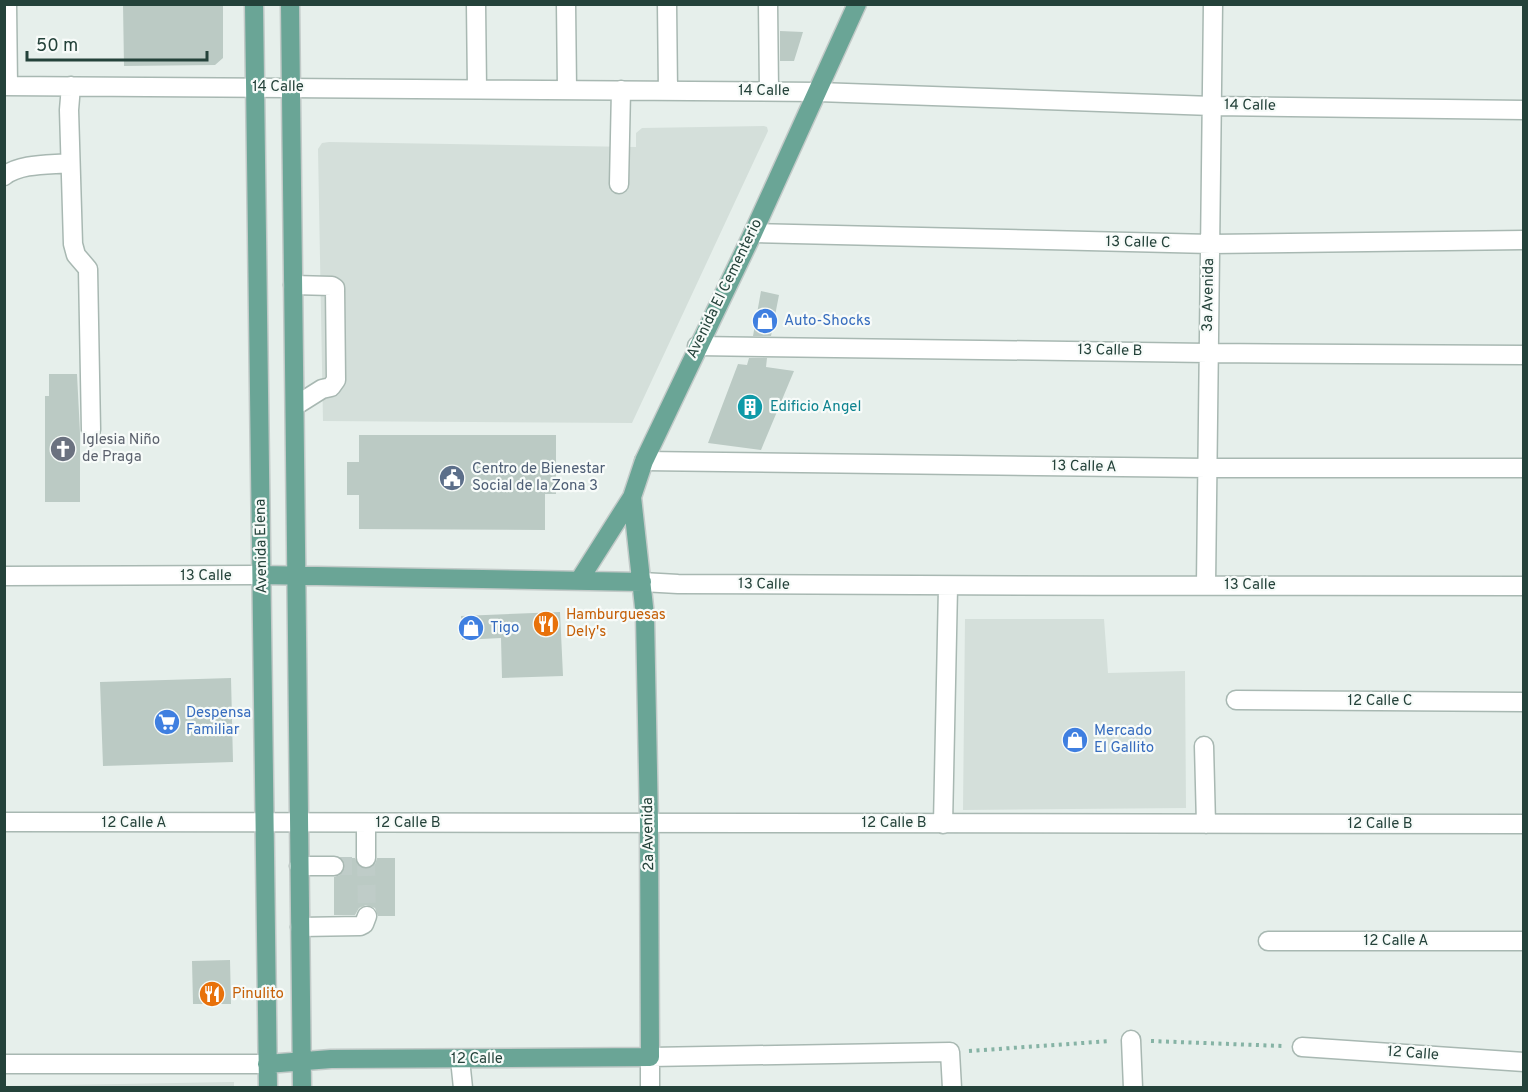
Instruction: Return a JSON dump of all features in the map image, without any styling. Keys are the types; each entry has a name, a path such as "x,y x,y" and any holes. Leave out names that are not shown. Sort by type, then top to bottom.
{"main road":[{"name":"Avenida Elena","path":"254,4 268,1088"},
{"path":"290,4 302,1088"},
{"name":"Avenida El Cementerio","path":"642,582 632,497 644,461 753,233 857,4"},
{"path":"580,579 632,497"},
{"name":"13 Calle","path":"262,575 580,579 642,582"},
{"name":"2a Avenida","path":"642,582 649,823 650,1058"},
{"name":"12 Calle","path":"267,1064 301,1061 650,1058"}],"street":[{"path":"6,4 6,86"},
{"path":"476,4 477,89"},
{"path":"566,4 567,89"},
{"path":"667,4 668,91"},
{"path":"768,4 769,91"},
{"name":"3a Avenida","path":"1206,585 1213,4"},
{"name":"14 Calle","path":"6,86 769,91 1212,106 1524,110"},
{"path":"71,86 69,110 73,244 76,255 88,269 91,430"},
{"path":"619,184 621,90"},
{"path":"4,176 10,171 33,166 70,163"},
{"name":"13 Calle C","path":"753,233 1211,244 1524,240"},
{"path":"293,285 335,288 336,380 330,387 322,389 295,406"},
{"name":"13 Calle B","path":"698,346 1208,353 1524,354"},
{"name":"13 Calle A","path":"644,461 1206,468 1524,468"},
{"name":"13 Calle","path":"4,576 262,575"},
{"name":"13 Calle","path":"642,582 948,587 1524,586"},
{"path":"943,824 948,587"},
{"name":"12 Calle C","path":"1236,700 1524,702"},
{"path":"1204,746 1206,824"},
{"name":"12 Calle A","path":"4,822 264,823"},
{"name":"12 Calle B","path":"264,823 1524,824"},
{"path":"366,823 366,858"},
{"path":"299,866 334,866"},
{"path":"300,927 360,926 364,924 367,916"},
{"name":"12 Calle A","path":"1268,941 1524,941"},
{"path":"1131,1040 1133,1088"},
{"name":"12 Calle","path":"1302,1047 1524,1062"},
{"name":"12 Calle","path":"650,1058 950,1052 952,1088"},
{"name":"2a Avenida","path":"650,1058 650,1088"},
{"path":"460,1059 463,1088"},
{"name":"12 Calle","path":"4,1064 267,1064"}],"shaded area":[{"path":"764,126 768,131 632,423 323,421 318,149 322,143 636,147 636,133 642,128"},
{"name":"Mercado El Gallito","path":"965,619 1104,619 1108,673 1185,671 1186,808 963,810"},
{"path":"234,1082 234,1088 4,1087 5,1086"}],"building":[{"path":"123,4 223,4 223,58 215,65 124,66"},
{"path":"780,31 803,32 794,61 780,61"},
{"path":"761,291 779,295 771,336 753,336"},
{"name":"Edificio Angel","path":"749,358 767,358 766,367 794,371 761,450 708,443 738,364 747,365"},
{"name":"Iglesia Niño de Praga","path":"49,374 77,374 80,502 45,502 45,396 49,396"},
{"name":"Centro de Bienestar Social de la Zona 3","path":"359,435 556,435 556,494 545,494 545,530 359,529 359,495 347,495 347,462 359,462"},
{"path":"560,612 563,676 502,678 501,638 462,640 461,616"},
{"name":"Despensa Familiar","path":"231,678 233,762 103,766 100,682"},
{"path":"342,858 355,858 360,867 367,869 375,864 377,858 395,858 395,916 378,916 375,908 366,905 359,908 355,915 334,915 334,877 344,871 345,865"},
{"path":"230,960 231,1004 193,1004 192,961"}],"tunnel":[{"path":"366,858 367,916"},
{"path":"334,866 367,866"}],"place":[{"name":"Auto-Shocks","path":"765,321"},
{"name":"Edificio Angel","path":"750,407"},
{"name":"Iglesia Niño de Praga","path":"63,449"},
{"name":"Centro de Bienestar Social de la Zona 3","path":"452,478"},
{"name":"Hamburguesas Dely's","path":"546,624"},
{"name":"Tigo","path":"471,628"},
{"name":"Despensa Familiar","path":"167,722"},
{"name":"Mercado El Gallito","path":"1075,740"},
{"name":"Pinulito","path":"212,994"}]}
